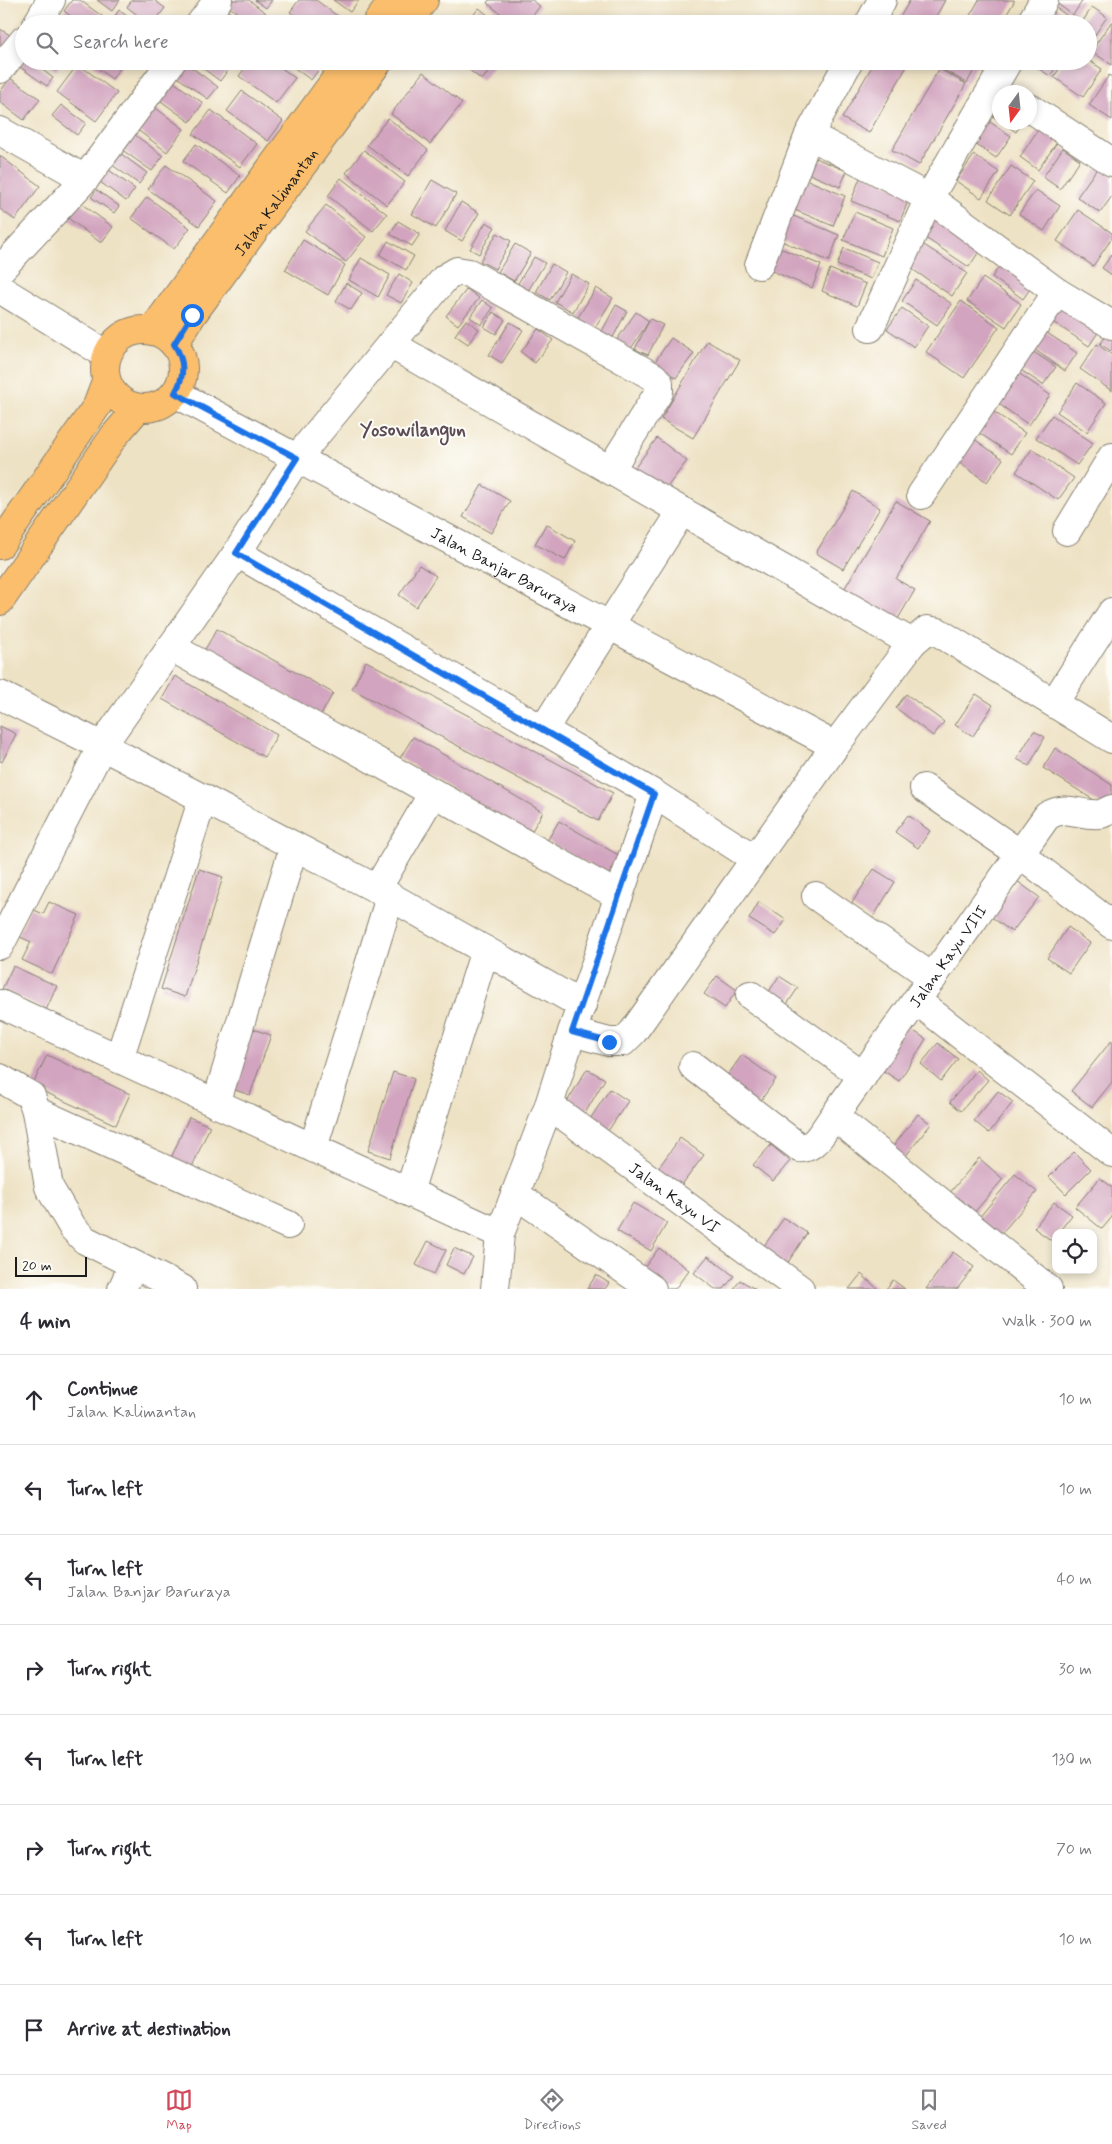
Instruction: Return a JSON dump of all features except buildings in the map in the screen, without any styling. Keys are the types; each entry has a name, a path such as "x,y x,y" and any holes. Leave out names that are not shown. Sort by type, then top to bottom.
{"main road":[{"path":"383,15 394,0"},
{"path":"413,15 424,0"},
{"name":"Jalan Kalimantan","path":"163,337 343,70"},
{"name":"Jalan Kalimantan","path":"163,337 198,307 372,70"},
{"path":"0,545 97,406 106,368 115,343 126,334 139,330 163,337 181,355 183,368 181,381 175,393 165,402 152,408 138,408 124,404 113,394 106,368"},
{"path":"0,601 114,436 138,408"}],"street":[{"path":"42,15 50,0"},
{"path":"207,15 218,0"},
{"path":"874,15 882,0"},
{"path":"1035,15 1044,0"},
{"path":"0,69 15,51"},
{"path":"0,270 85,179 165,70"},
{"path":"759,265 809,135 844,70"},
{"path":"1002,85 1006,70"},
{"path":"870,328 929,198 992,103"},
{"path":"1037,113 1112,162"},
{"path":"0,131 85,179"},
{"path":"809,135 929,198 1057,292 1112,325"},
{"path":"0,945 102,746 236,553 297,458 392,345 445,278 457,271 469,273 654,377 659,383 658,392 610,470"},
{"path":"0,289 106,368"},
{"path":"921,495 1057,292"},
{"path":"392,345 912,643"},
{"name":"Jalan Banjar Baruraya","path":"175,393 834,746"},
{"path":"1067,530 1112,457"},
{"path":"544,730 682,511"},
{"path":"236,553 654,794 755,859"},
{"path":"1054,703 1112,612"},
{"path":"572,1032 609,1042 623,1042 632,1032 834,746 912,643 927,630 938,632 1112,739"},
{"path":"170,647 619,896"},
{"path":"0,695 203,798 383,893 582,1005"},
{"path":"924,788 1019,853 1112,925"},
{"path":"313,1148 383,893 433,793"},
{"path":"494,1289 500,1234 549,1105 572,1032 654,794"},
{"path":"119,1059 203,798"},
{"name":"Jalan Kayu VIII","path":"693,1066 800,1148 805,1149 813,1144 834,1116 1047,816 1055,811 1064,809 1100,814 1112,809"},
{"path":"216,1104 294,846"},
{"path":"816,896 932,978"},
{"path":"408,1192 485,950"},
{"path":"750,995 862,1076"},
{"path":"917,1001 1112,1153"},
{"path":"0,1004 500,1234"},
{"path":"0,1078 30,1096 36,1111 49,1187 73,1228 128,1277 182,1289"},
{"name":"Jalan Kayu VI","path":"549,1105 800,1289"},
{"path":"36,1111 288,1225"},
{"path":"834,1116 1048,1289"},
{"path":"515,1194 652,1289"}],"district":[{"name":"Yosowilangun","path":"413,429"}],"route":[{"path":"192,315 174,344 181,355 183,368 181,381 175,393 297,458 236,553 654,794 572,1032 609,1042"}]}
